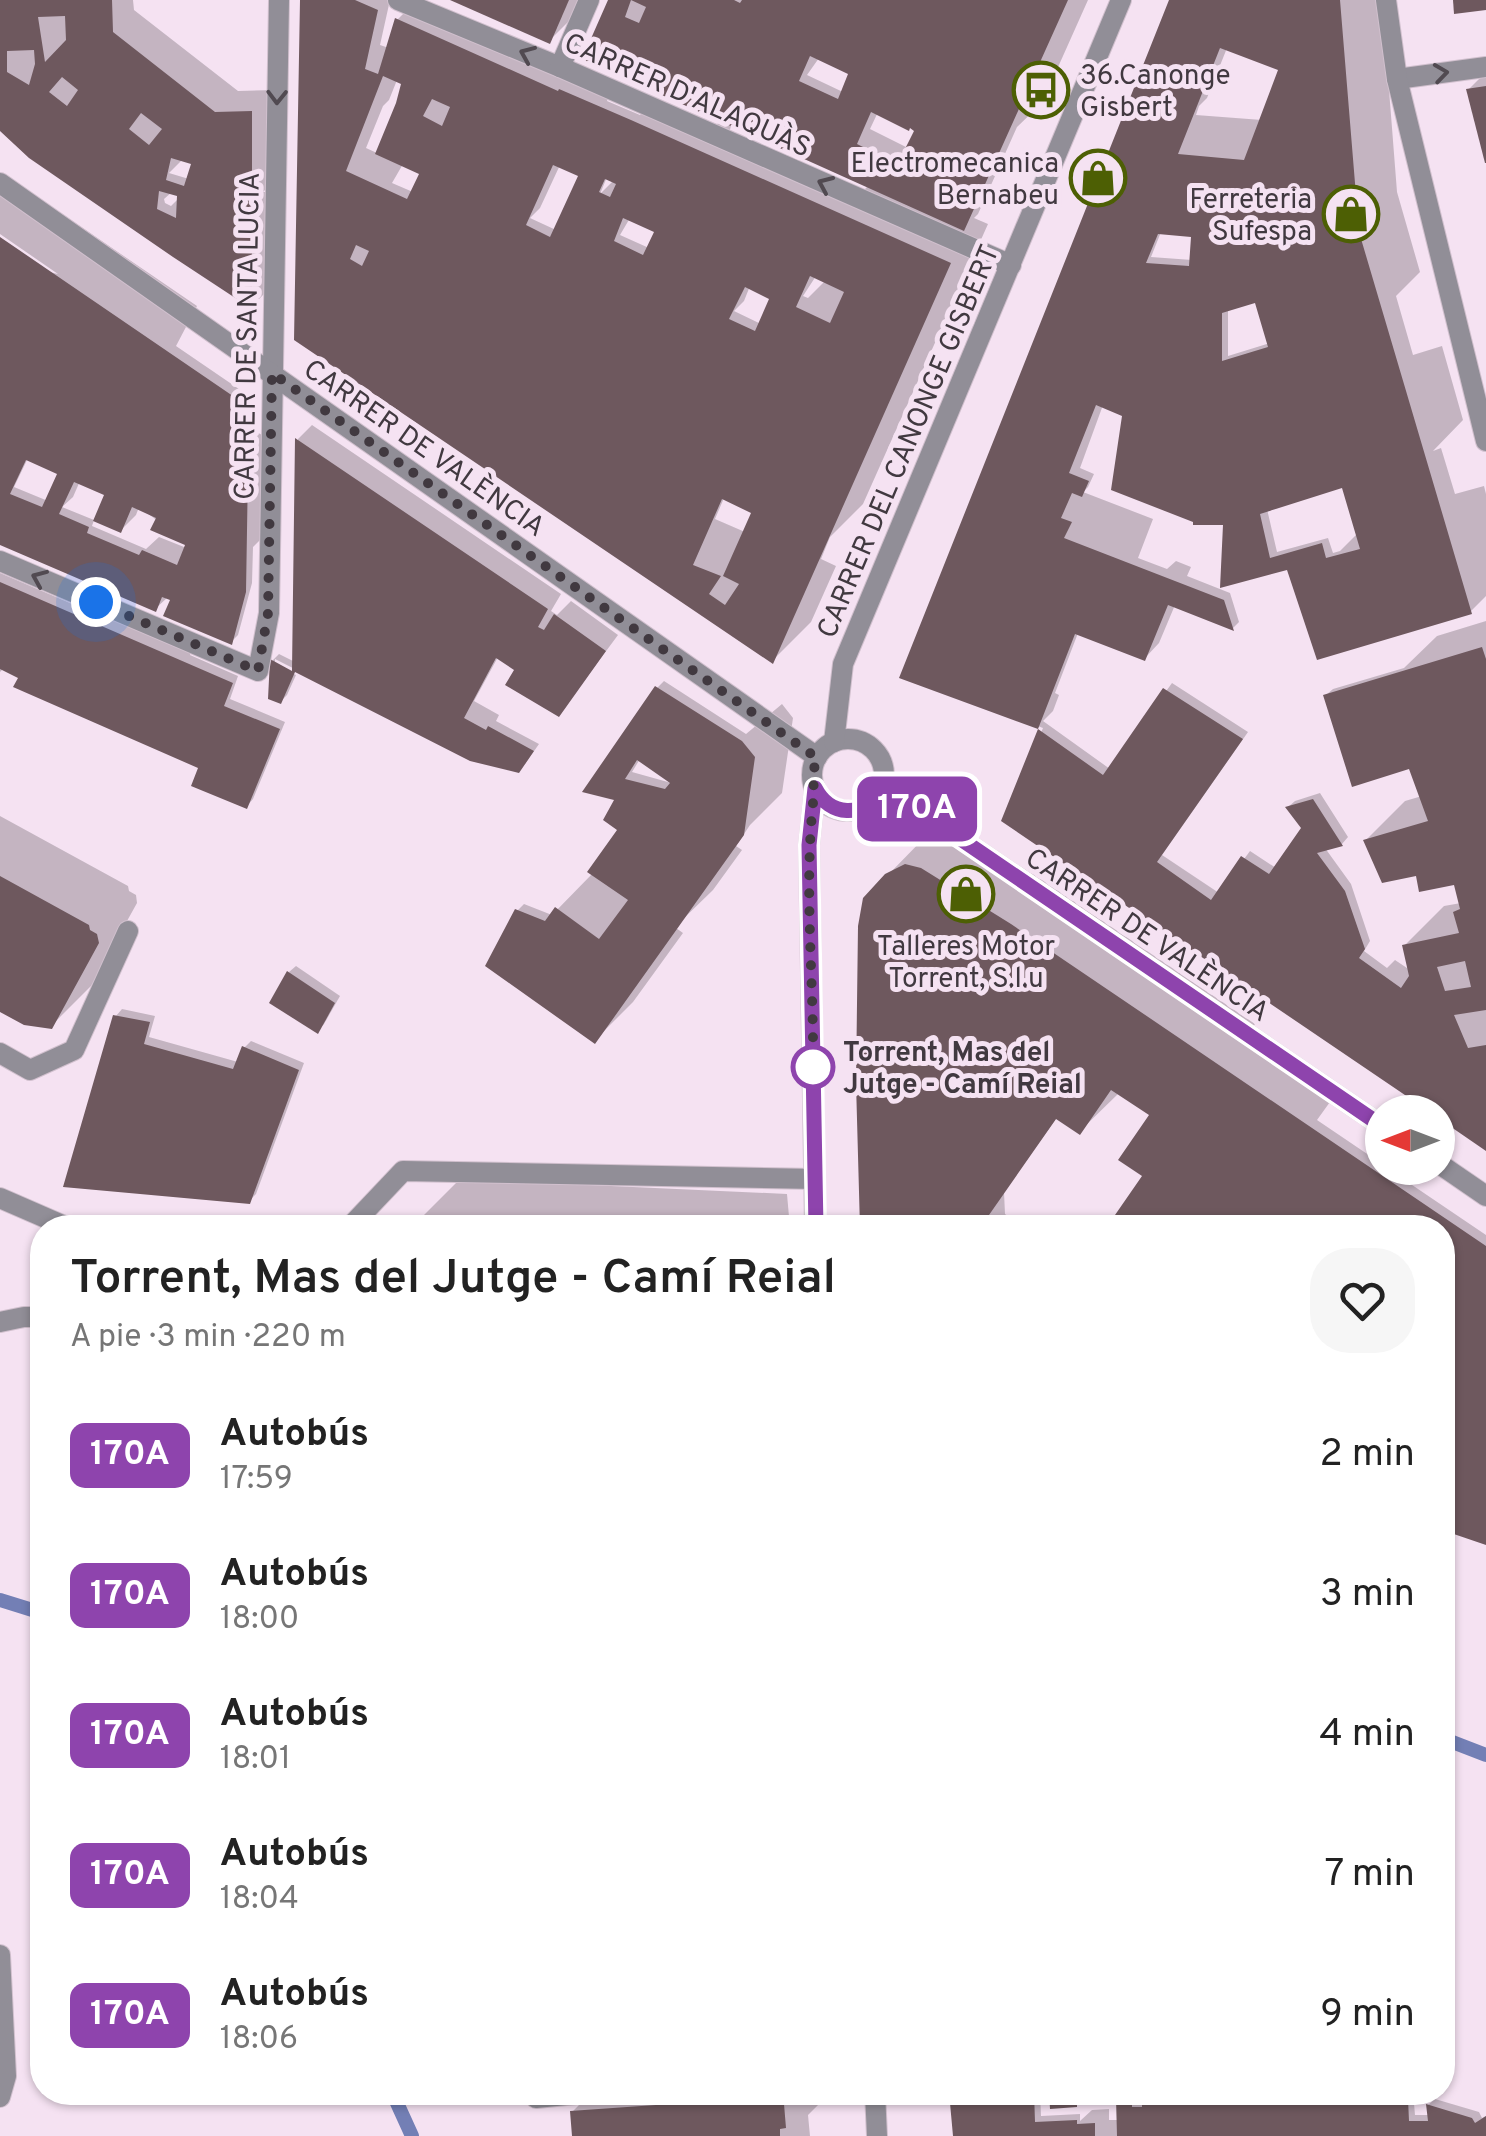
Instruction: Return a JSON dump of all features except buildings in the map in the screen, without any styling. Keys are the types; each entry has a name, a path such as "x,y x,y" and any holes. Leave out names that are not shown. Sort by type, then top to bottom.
{"street":[{"name":"CARRER DE SANTA LUCIA","path":"0,561 258,671 268,613 279,0"},
{"name":"CARRER D'ALAQUÀS","path":"398,0 1010,266"},
{"path":"560,68 589,0"},
{"name":"CARRER DEL CANONGE GISBERT","path":"834,742 843,664 1121,0"},
{"path":"1386,0 1397,80 1486,440"},
{"path":"1397,80 1486,67"},
{"name":"CARRER DE VALÈNCIA","path":"0,183 817,758"},
{"path":"815,788 828,805 847,812 867,806 881,791 884,770 875,750 857,740 834,742 824,748 813,767 815,788 809,845 816,1215"},
{"name":"CARRER DE VALÈNCIA","path":"881,791 905,801 1365,1114"},
{"path":"0,1053 30,1070 74,1050 128,932"},
{"path":"361,1215 403,1170 816,1178"},
{"path":"1455,1175 1486,1196"},
{"path":"0,1198 39,1215"},
{"path":"0,1322 30,1317"},
{"path":"0,1954 6,2076 0,2097"},
{"path":"875,2105 878,2136"}],"waterway":[{"path":"0,1600 30,1609"},
{"path":"1455,1743 1486,1755"},
{"path":"398,2105 412,2136"}],"bus line":[{"name":"170A","path":"816,1215 809,845 815,788 828,805 847,812 867,806 881,791 905,801 1365,1114"}],"place":[{"name":"36.Canonge Gisbert","path":"1041,90"},
{"name":"Electromecanica Bernabeu","path":"1098,178"},
{"name":"Ferreteria Sufespa","path":"1351,214"},
{"name":"Talleres Motor Torrent, S.l.u","path":"966,894"},
{"name":"Torrent, Mas del Jutge - Camí Reial","path":"813,1067"}],"route":[{"path":"96,602 258,671 268,613 272,373 817,758 813,767 815,788 809,845 813,1067"}]}
